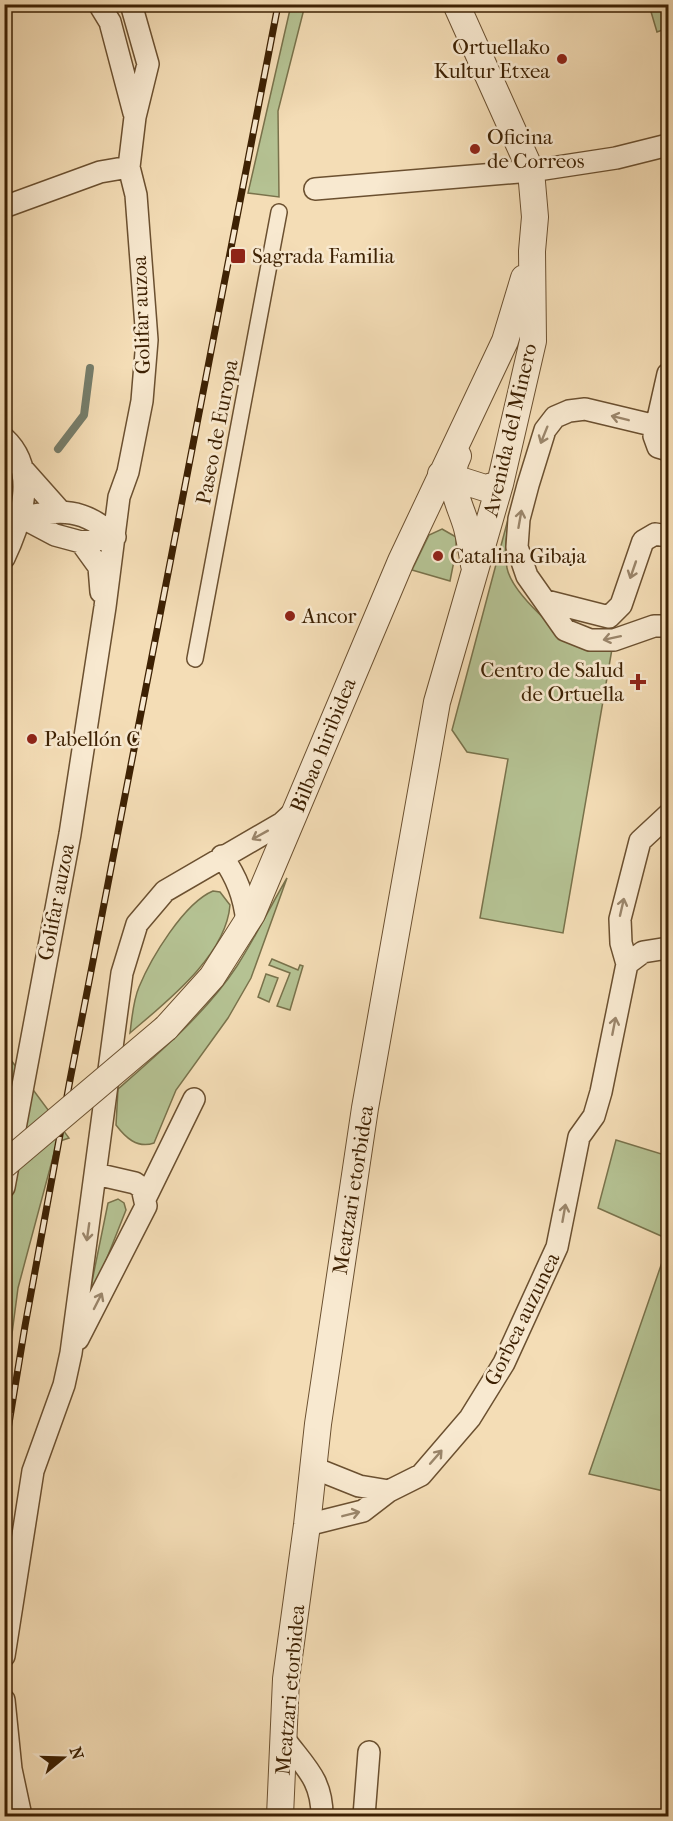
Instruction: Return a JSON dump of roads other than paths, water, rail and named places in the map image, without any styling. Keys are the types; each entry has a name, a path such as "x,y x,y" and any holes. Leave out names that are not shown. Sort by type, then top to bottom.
{"street":[{"name":"Golifar auzoa","path":"99,4 110,22 135,117"},
{"name":"Golifar auzoa","path":"4,1187 70,834 104,616 119,497 128,472 142,401 147,340 136,195 129,167 135,117 148,64 131,4"},
{"path":"456,4 531,171 535,217 532,251"},
{"path":"315,189 531,171 616,158 669,145"},
{"path":"4,207 100,172 129,167"},
{"name":"Paseo de Europa","path":"195,659 279,212"},
{"name":"Bilbao hiribidea","path":"4,1164 166,1028 212,977 247,922 364,645 422,520 500,376 505,341 532,251"},
{"name":"Avenida del Minero","path":"475,572 500,484 533,341 532,251"},
{"path":"669,374 665,406 654,436 658,447 669,450"},
{"path":"656,426 585,409 569,411 555,417 545,430 528,485 519,519 517,547 528,576 565,630 590,640 614,640 654,626 669,626"},
{"path":"4,438 10,443 24,475 21,517 7,553"},
{"path":"20,465 60,511"},
{"path":"446,475 485,488 500,484 528,485"},
{"path":"446,475 468,529 475,572"},
{"path":"82,514 119,497"},
{"path":"21,517 60,511 82,514 115,537"},
{"path":"21,517 55,535 81,542 115,537"},
{"path":"422,520 452,519 468,529"},
{"path":"546,601 609,617 621,605 643,541 655,534 669,536"},
{"path":"7,553 55,535"},
{"name":"Golifar auzoa","path":"81,542 99,567 104,616"},
{"name":"Meatzari etorbidea","path":"280,1816 286,1679 308,1525 318,1424 365,1108 437,702 475,572"},
{"path":"4,1656 33,1471 64,1385 71,1353 123,973 137,924 165,891 282,823 296,810"},
{"name":"Gorbea auzunea","path":"308,1525 363,1511 389,1491 420,1475 470,1418 504,1364 557,1247 579,1137 594,1116 601,1092 627,964 621,943 620,919 640,841 669,815"},
{"path":"222,856 234,873 244,897 247,922"},
{"path":"627,964 643,952 669,948"},
{"path":"146,1197 194,1099"},
{"path":"71,1353 146,1206 146,1197 142,1188 135,1183 96,1174"},
{"path":"314,1468 359,1486 389,1491"},
{"path":"4,1700 11,1769 21,1816"},
{"path":"285,1740 317,1782 322,1797 321,1816"},
{"path":"364,1816 369,1752"}],"waterway":[{"path":"58,449 84,415 90,368"}],"railway":[{"path":"4,1454 70,1080 278,5"}],"place":[{"name":"Ortuellako Kultur Etxea","path":"562,59"},
{"name":"Oficina de Correos","path":"475,149"},
{"name":"Sagrada Familia","path":"238,256"},
{"name":"Catalina Gibaja","path":"438,556"},
{"name":"Ancor","path":"290,616"},
{"name":"Centro de Salud de Ortuella","path":"638,682"},
{"name":"Pabellón C","path":"32,739"}]}
